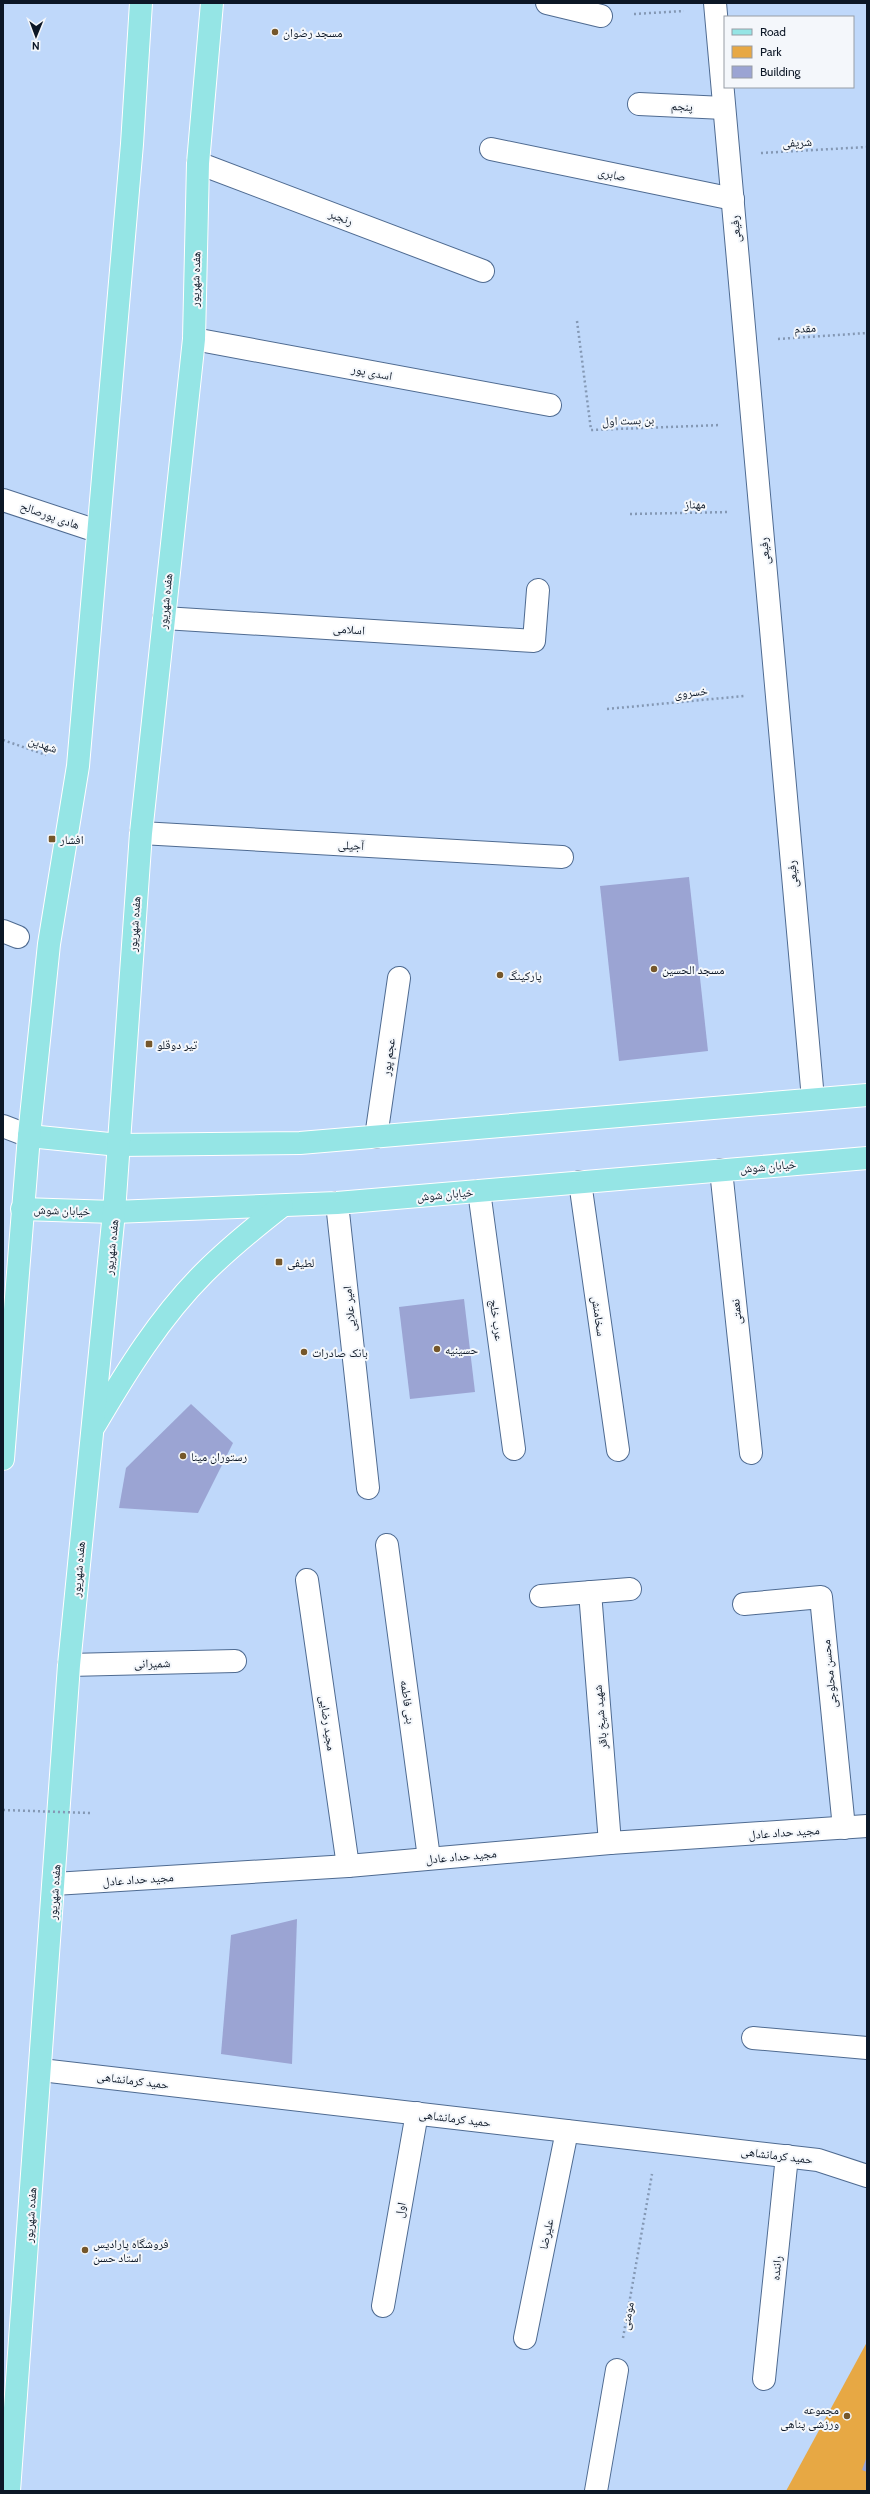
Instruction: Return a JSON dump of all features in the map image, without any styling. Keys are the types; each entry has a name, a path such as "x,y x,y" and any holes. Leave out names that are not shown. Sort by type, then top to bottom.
{"main road":[{"path":"3,1459 28,1136 49,944 78,766 97,531 132,144 141,3"},
{"name":"هفده شهریور","path":"9,2491 41,2070 69,1665 91,1431 114,1212 141,833 194,339 198,163 212,3"},
{"path":"28,1136 119,1145 300,1143 867,1095"},
{"name":"خیابان شوش","path":"22,1209 114,1212 337,1203 867,1158"},
{"path":"91,1431 122,1378 157,1329 203,1274 232,1246 282,1206"}],"street":[{"path":"547,3 601,16"},
{"name":"رفیعی","path":"715,6 733,199 751,424 813,1100"},
{"name":"پنجم","path":"640,104 724,108"},
{"name":"صابری","path":"491,149 733,199"},
{"name":"رنجبر","path":"198,163 483,271"},
{"name":"اسدی پور","path":"194,339 550,405"},
{"name":"هادی پورصالح","path":"3,500 97,531"},
{"name":"اسلامی","path":"164,618 534,641 538,590"},
{"name":"آجیلی","path":"141,833 562,857"},
{"name":"عجم پور","path":"376,1137 399,978"},
{"path":"3,1126 28,1136"},
{"name":"نعمتی","path":"721,1170 751,1453"},
{"name":"سخامنش","path":"580,1182 618,1450"},
{"name":"عرب خلج","path":"480,1191 514,1449"},
{"name":"امیر علایی","path":"337,1203 368,1488"},
{"name":"بنی فاطمه","path":"387,1545 429,1858"},
{"name":"مجید رضایی","path":"307,1580 348,1866"},
{"path":"541,1596 630,1589"},
{"name":"شهید شیخ باقر","path":"590,1592 610,1843"},
{"name":"محسن محلوجی","path":"744,1604 821,1597 844,1828"},
{"name":"شمیرانی","path":"69,1665 235,1661"},
{"name":"مجید حداد عادل","path":"54,1884 348,1866 610,1843 867,1826"},
{"path":"753,2038 867,2048"},
{"name":"حمید کرمانشاهی","path":"41,2070 787,2156 818,2160 867,2176"},
{"name":"اول","path":"383,2306 416,2113"},
{"name":"علیرضا","path":"525,2338 567,2131"},
{"name":"راننده","path":"764,2379 787,2156"},
{"path":"596,2491 618,2370"}],"path":[{"path":"601,16 715,6"},
{"name":"شریفی","path":"729,154 867,147"},
{"name":"بن بست اول","path":"577,321 591,430 751,424"},
{"name":"مقدم","path":"745,341 867,334"},
{"name":"مهناز","path":"630,514 760,512"},
{"name":"خسروی","path":"607,709 776,692"},
{"name":"شهدین","path":"3,740 78,766"},
{"path":"3,1810 90,1813"},
{"name":"مومنی","path":"618,2370 658,2142"}],"green space":[{"name":"مجموعه ورزشی پناهی","path":"867,2342 867,2491 786,2491"}],"building":[{"name":"مسجد الحسین","path":"689,877 708,1051 619,1061 600,886"},
{"name":"حسینیه","path":"464,1299 475,1392 410,1399 399,1307"},
{"name":"رستوران مینا","path":"191,1404 233,1443 198,1513 119,1508 126,1468"},
{"path":"297,1919 292,2064 221,2054 231,1935"},
{"path":"867,2456 867,2472 862,2470"}],"place":[{"name":"مسجد رضوان","path":"275,32"},
{"name":"افشار","path":"52,839"},
{"name":"مسجد الحسین","path":"654,969"},
{"name":"پارکینگ","path":"500,975"},
{"name":"تیر دوقلو","path":"149,1044"},
{"name":"لطیفی","path":"279,1262"},
{"name":"حسینیه","path":"437,1349"},
{"name":"بانک صادرات","path":"304,1352"},
{"name":"رستوران مینا","path":"183,1456"},
{"name":"فروشگاه پارادیس استاد حسن","path":"85,2250"},
{"name":"مجموعه ورزشی پناهی","path":"847,2416"}]}
